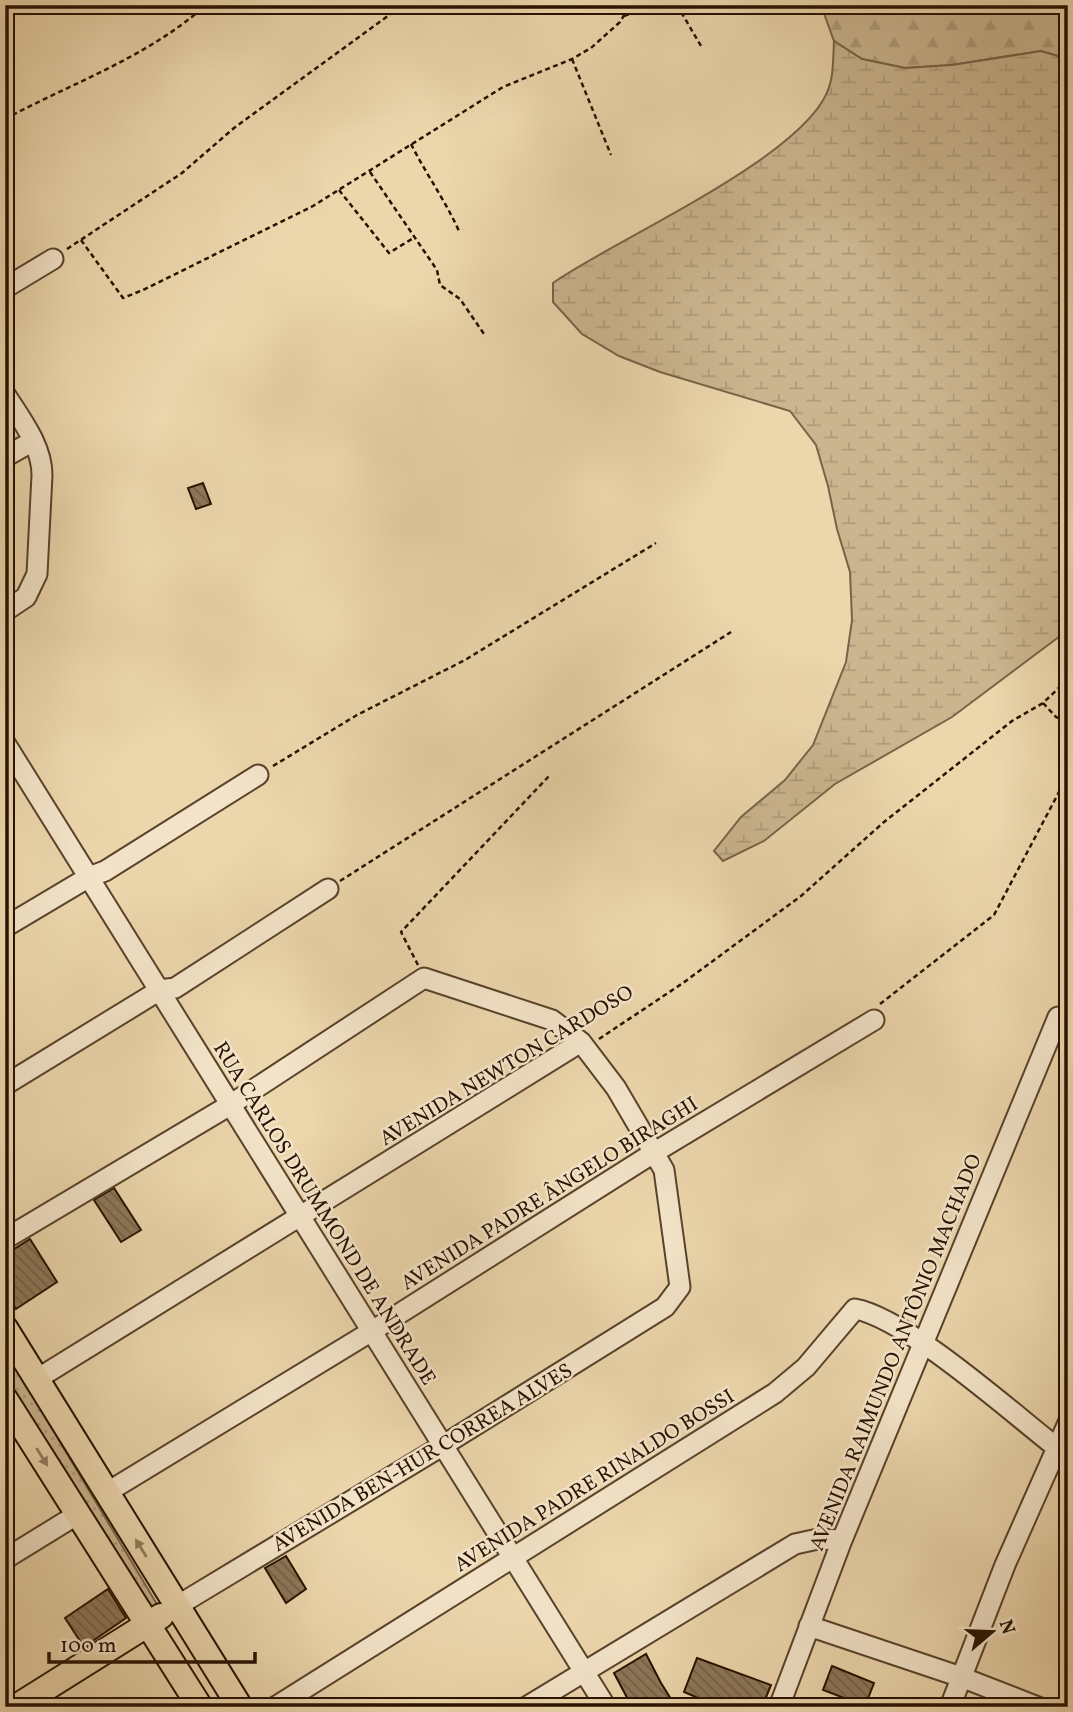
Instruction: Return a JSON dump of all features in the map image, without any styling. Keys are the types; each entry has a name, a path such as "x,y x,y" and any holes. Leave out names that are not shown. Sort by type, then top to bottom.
{"main road":[{"path":"5,1328 240,1707"},
{"path":"6,1401 200,1707"},
{"path":"16,1707 177,1605"}],"street":[{"path":"5,288 53,259"},
{"path":"5,394 33,441 42,475 37,574 26,597 5,611"},
{"path":"5,457 33,441"},
{"name":"RUA CARLOS DRUMMOND DE ANDRADE","path":"5,743 11,766 89,877 606,1707"},
{"path":"5,927 89,877 105,871 258,775"},
{"path":"5,1085 160,990 175,988 328,889"},
{"path":"5,1239 230,1105 424,978 551,1020 581,1042 598,1062 655,1152"},
{"name":"AVENIDA RAIMUNDO ANTÔNIO MACHADO","path":"779,1707 842,1540 1058,1017"},
{"name":"AVENIDA PADRE ÂNGELO BIRAGHI","path":"106,1493 372,1331 655,1152 874,1020"},
{"name":"AVENIDA NEWTON CARDOSO","path":"37,1379 581,1042"},
{"name":"AVENIDA BEN-HUR CORREA ALVES","path":"177,1605 442,1446 665,1307 680,1287 679,1263 667,1185 655,1152"},
{"name":"AVENIDA PADRE RINALDO BOSSI","path":"275,1707 775,1393 806,1367 853,1310 858,1309 888,1322 922,1343"},
{"path":"922,1343 1056,1447"},
{"path":"950,1707 1068,1423"},
{"path":"5,1559 78,1514"},
{"path":"526,1707 795,1544 818,1539 842,1540"},
{"path":"809,1626 961,1677 1038,1707"}],"path":[{"path":"5,119 55,92 81,83 178,30 206,5"},
{"path":"53,259 182,173 234,128 403,5"},
{"path":"80,240 123,298 184,271 196,262 339,190 503,87 572,59 591,48 624,16 630,5"},
{"path":"624,16 657,5"},
{"path":"677,5 701,46"},
{"path":"572,59 611,155"},
{"path":"411,144 432,187 445,201 459,231"},
{"path":"370,172 437,270 440,285 460,299 484,334"},
{"path":"339,190 389,254 415,237"},
{"path":"258,775 357,715 466,660 656,543"},
{"path":"328,889 731,632"},
{"name":"AVENIDA NEWTON CARDOSO","path":"581,1042 598,1040 683,983 801,896 874,832 1012,721 1043,703 1061,687 1068,672"},
{"path":"1043,703 1056,717 1068,722"},
{"path":"424,978 401,932 550,775"},
{"path":"874,1020 881,1002 994,915 1068,775"}],"green space":[{"path":"821,5 1068,5 1068,59 1041,51 952,65 905,68 862,59 834,41"},
{"path":"834,41 862,59 905,68 952,65 1041,51 1068,59 1068,630 952,717 835,784 764,841 723,861 714,851 741,817 785,780 813,745 846,662 852,620 850,572 816,445 790,411 660,372 619,356 582,334 553,302 553,283 708,193 751,166 788,138 816,111 830,84"},
{"path":"5,1350 158,1606 151,1609 5,1376"}],"building":[{"path":"203,483 211,504 196,509 188,488"},
{"path":"114,1188 141,1230 121,1242 94,1200"},
{"path":"30,1239 57,1282 16,1309 5,1293 5,1255"},
{"path":"286,1556 306,1589 286,1603 265,1568"},
{"path":"108,1589 126,1618 84,1647 65,1618"},
{"path":"646,1654 676,1707 632,1707 614,1673"},
{"path":"697,1658 771,1685 762,1707 719,1707 684,1692"},
{"path":"832,1666 874,1683 865,1706 823,1690"}]}
